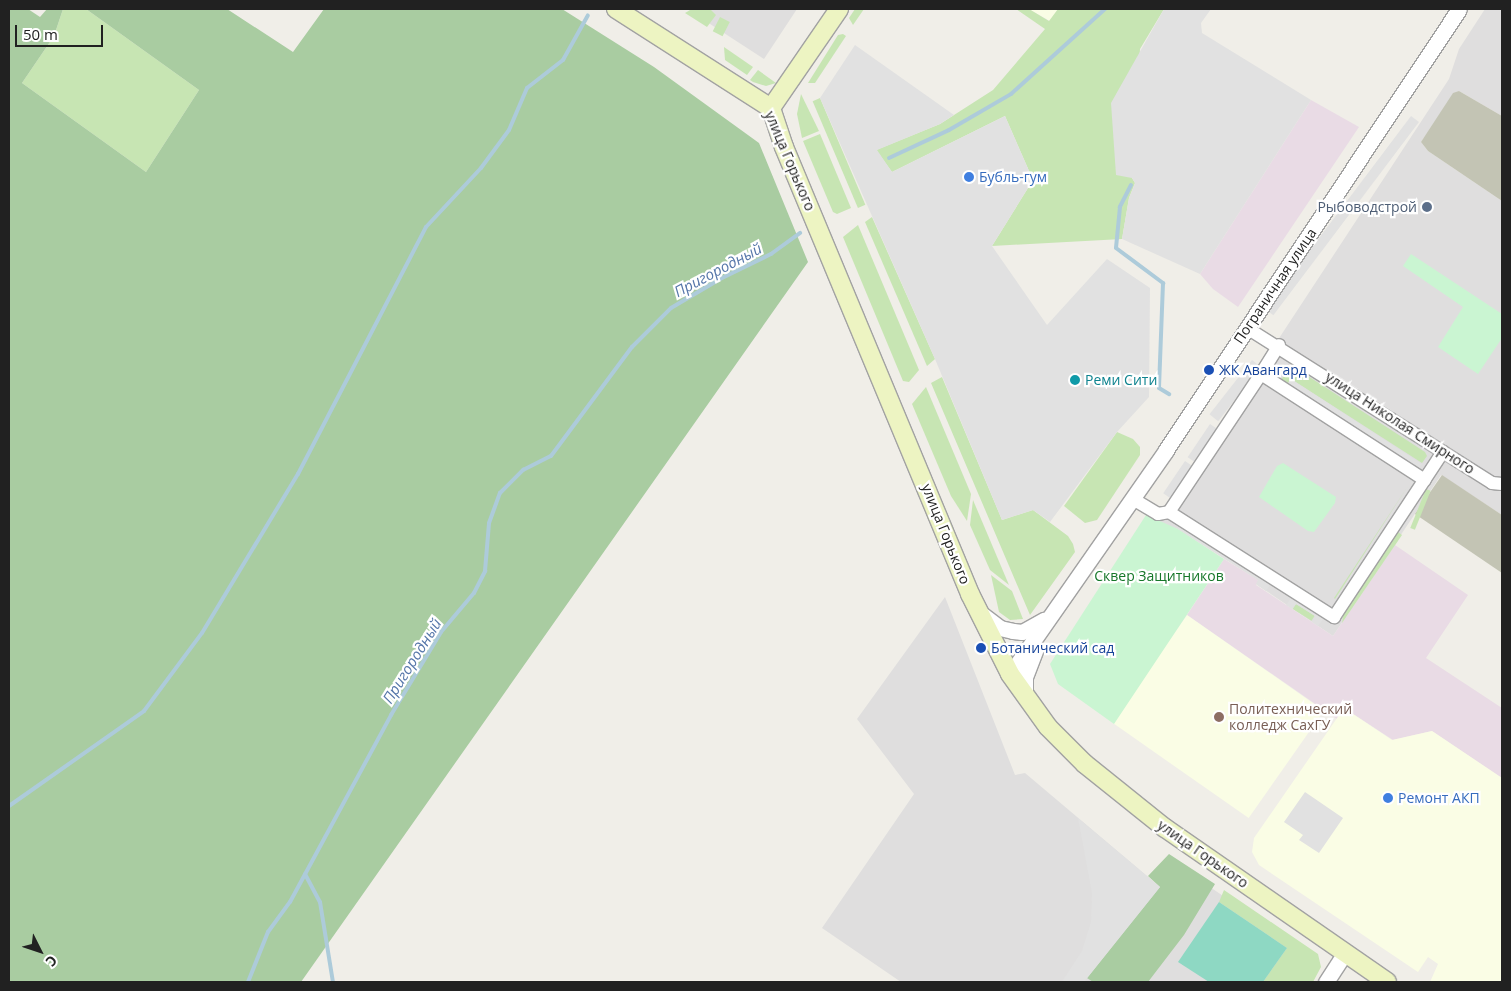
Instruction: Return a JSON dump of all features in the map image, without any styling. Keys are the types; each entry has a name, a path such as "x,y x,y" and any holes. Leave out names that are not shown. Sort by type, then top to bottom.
{"main road":[{"name":"улица Горького","path":"616,9 771,108 784,147 979,612 1010,674 1025,691 1048,727 1085,764 1165,828 1388,982"},
{"path":"771,108 839,9"}],"street":[{"name":"Пограничная улица","path":"1010,674 1133,499 1459,9"},
{"name":"улица Николая Смирного","path":"1248,328 1279,345 1443,452 1492,482 1502,484"},
{"path":"1169,512 1279,345"},
{"path":"1261,374 1425,480"},
{"path":"1133,499 1158,514 1169,512 1334,617 1443,452"},
{"path":"979,612 1000,628 1022,632 1055,612"},
{"name":"Пограничная улица","path":"1025,691 1030,660 1055,612"},
{"path":"1326,982 1345,953"}],"shaded area":[{"path":"687,9 797,9 764,59"},
{"path":"1029,9 1058,9 1050,21"},
{"path":"1164,9 1211,9 1201,23 1202,33 1311,100 1200,274 1122,239 1129,198 1135,183 1132,178 1116,175 1111,103"},
{"path":"1485,9 1502,9 1502,116 1459,91 1421,142 1428,151 1502,201 1502,515 1441,475 1333,636 1256,584 1258,580 1178,529 1158,523 1449,79 1459,49"},
{"path":"855,45 954,115 940,124 877,150 892,172 1005,116 1033,180 992,246 1047,325 1107,259 1150,288 1149,397 1117,432 1050,522 1033,510 1002,520 935,359 820,98"},
{"path":"1459,91 1502,116 1502,201 1428,151 1421,142 1453,93"},
{"path":"1311,100 1359,127 1238,307 1213,289 1200,274"},
{"path":"1411,116 1419,122 1273,315 1265,309"},
{"path":"1252,360 1261,367 1218,421 1210,414"},
{"path":"1291,379 1422,464 1416,472 1286,387"},
{"path":"1210,424 1219,430 1197,463 1188,457"},
{"path":"1185,461 1194,467 1172,499 1163,493"},
{"path":"1442,475 1502,515 1502,573 1415,514"},
{"path":"1182,522 1273,580 1266,591 1256,584 1258,580 1178,529"},
{"path":"1395,545 1468,595 1426,658 1502,708 1502,778 1432,731 1393,740 1344,708 1337,719 1187,615 1224,559 1258,580 1256,585 1333,636"},
{"path":"1294,594 1326,615 1318,626 1312,622 1315,616 1296,604 1292,609 1286,605"},
{"path":"945,597 1015,775 1025,773 1160,887 1210,887 1301,949 1306,982 901,982 822,928 914,794 857,719"},
{"name":"Политехнический колледж СахГУ","path":"1187,615 1324,711 1249,818 1112,722"},
{"path":"1344,708 1392,740 1432,731 1502,778 1502,982 1430,982 1438,964 1428,957 1418,972 1259,865 1252,852 1254,838"},
{"path":"1305,792 1343,818 1319,853 1299,840 1303,835 1284,822"},
{"path":"1078,818 1160,887 1084,982 1062,982 1082,951 1091,922 1092,893"}],"green space":[{"path":"9,9 28,9 40,17 47,9 63,9 54,36 22,83 146,172 199,90 86,9 227,9 293,52 324,9 562,9 654,67 759,143 808,262 301,982 9,982"},
{"path":"63,9 86,9 199,90 146,172 22,83 54,36"},
{"path":"692,9 710,9 716,15 707,27 685,13"},
{"path":"855,9 864,9 853,25 849,18"},
{"path":"1016,9 1029,9 1049,21 1058,9 1164,9 1140,49 1132,178 1135,183 1129,198 1122,239 992,246 1033,180 1005,116 892,172 876,150 940,124 993,90 1045,29"},
{"path":"720,17 730,22 723,36 713,31"},
{"path":"843,34 846,36 815,83 808,83 838,35"},
{"path":"724,47 753,67 747,75 725,60"},
{"path":"758,70 776,83 766,86 750,80"},
{"path":"801,94 819,131 802,138 797,114"},
{"path":"820,98 865,205 858,208 813,101"},
{"path":"820,134 851,208 837,214 833,212 803,141"},
{"path":"872,217 935,359 927,366 865,222"},
{"path":"858,225 919,370 909,382 903,381 843,237"},
{"path":"1411,254 1502,314 1502,338 1478,374 1438,347 1463,307 1403,266"},
{"path":"1294,367 1425,452 1427,456 1422,463 1291,379 1285,387 1279,383 1289,368"},
{"path":"942,377 1002,520 1033,510 1068,536 1073,544 1075,552 1030,615 931,383"},
{"path":"926,387 971,494 967,521 951,496 912,404"},
{"path":"1117,432 1133,439 1140,447 1140,455 1097,520 1085,523 1064,506"},
{"path":"1283,463 1336,497 1335,503 1314,532 1308,531 1259,497 1277,466"},
{"path":"1408,486 1335,599 1334,598"},
{"path":"1426,489 1431,491 1415,530 1410,528"},
{"path":"973,500 1009,585 990,570 970,525"},
{"name":"Сквер Защитников","path":"1146,515 1178,529 1224,559 1114,724 1058,684 1050,664"},
{"path":"1398,532 1402,535 1342,623 1344,610"},
{"path":"991,575 1012,591 1023,619 1010,620 999,612"},
{"path":"1296,604 1315,616 1311,621 1293,609"},
{"path":"1169,854 1215,884 1184,935 1148,982 1093,982 1087,978 1160,887 1148,876"},
{"path":"1224,890 1318,954 1321,967 1313,982 1263,982 1287,948 1219,902"},
{"path":"1219,902 1287,948 1263,982 1209,982 1178,962"}],"waterway":[{"name":"Пригородный","path":"889,158 949,130 1011,94 1105,9"},
{"path":"9,806 144,711 202,633 298,474 426,227 481,168 509,130 527,88 563,60 588,15"},
{"path":"1131,185 1120,207 1116,248 1163,283 1159,388 1169,394"},
{"name":"Пригородный","path":"248,982 268,932 290,902 391,715 441,632 474,593 485,571 489,523 500,493 523,470 551,456 632,347 671,308 722,278 771,254 800,233"},
{"path":"305,874 320,902 333,982"}],"place":[{"name":"Бубль-гум","path":"969,177"},
{"name":"Рыбоводстрой","path":"1427,207"},
{"name":"ЖК Авангард","path":"1209,370"},
{"name":"Реми Сити","path":"1075,380"},
{"name":"Ботанический сад","path":"981,648"},
{"name":"Политехнический колледж СахГУ","path":"1219,717"},
{"name":"Ремонт АКП","path":"1388,798"}]}
